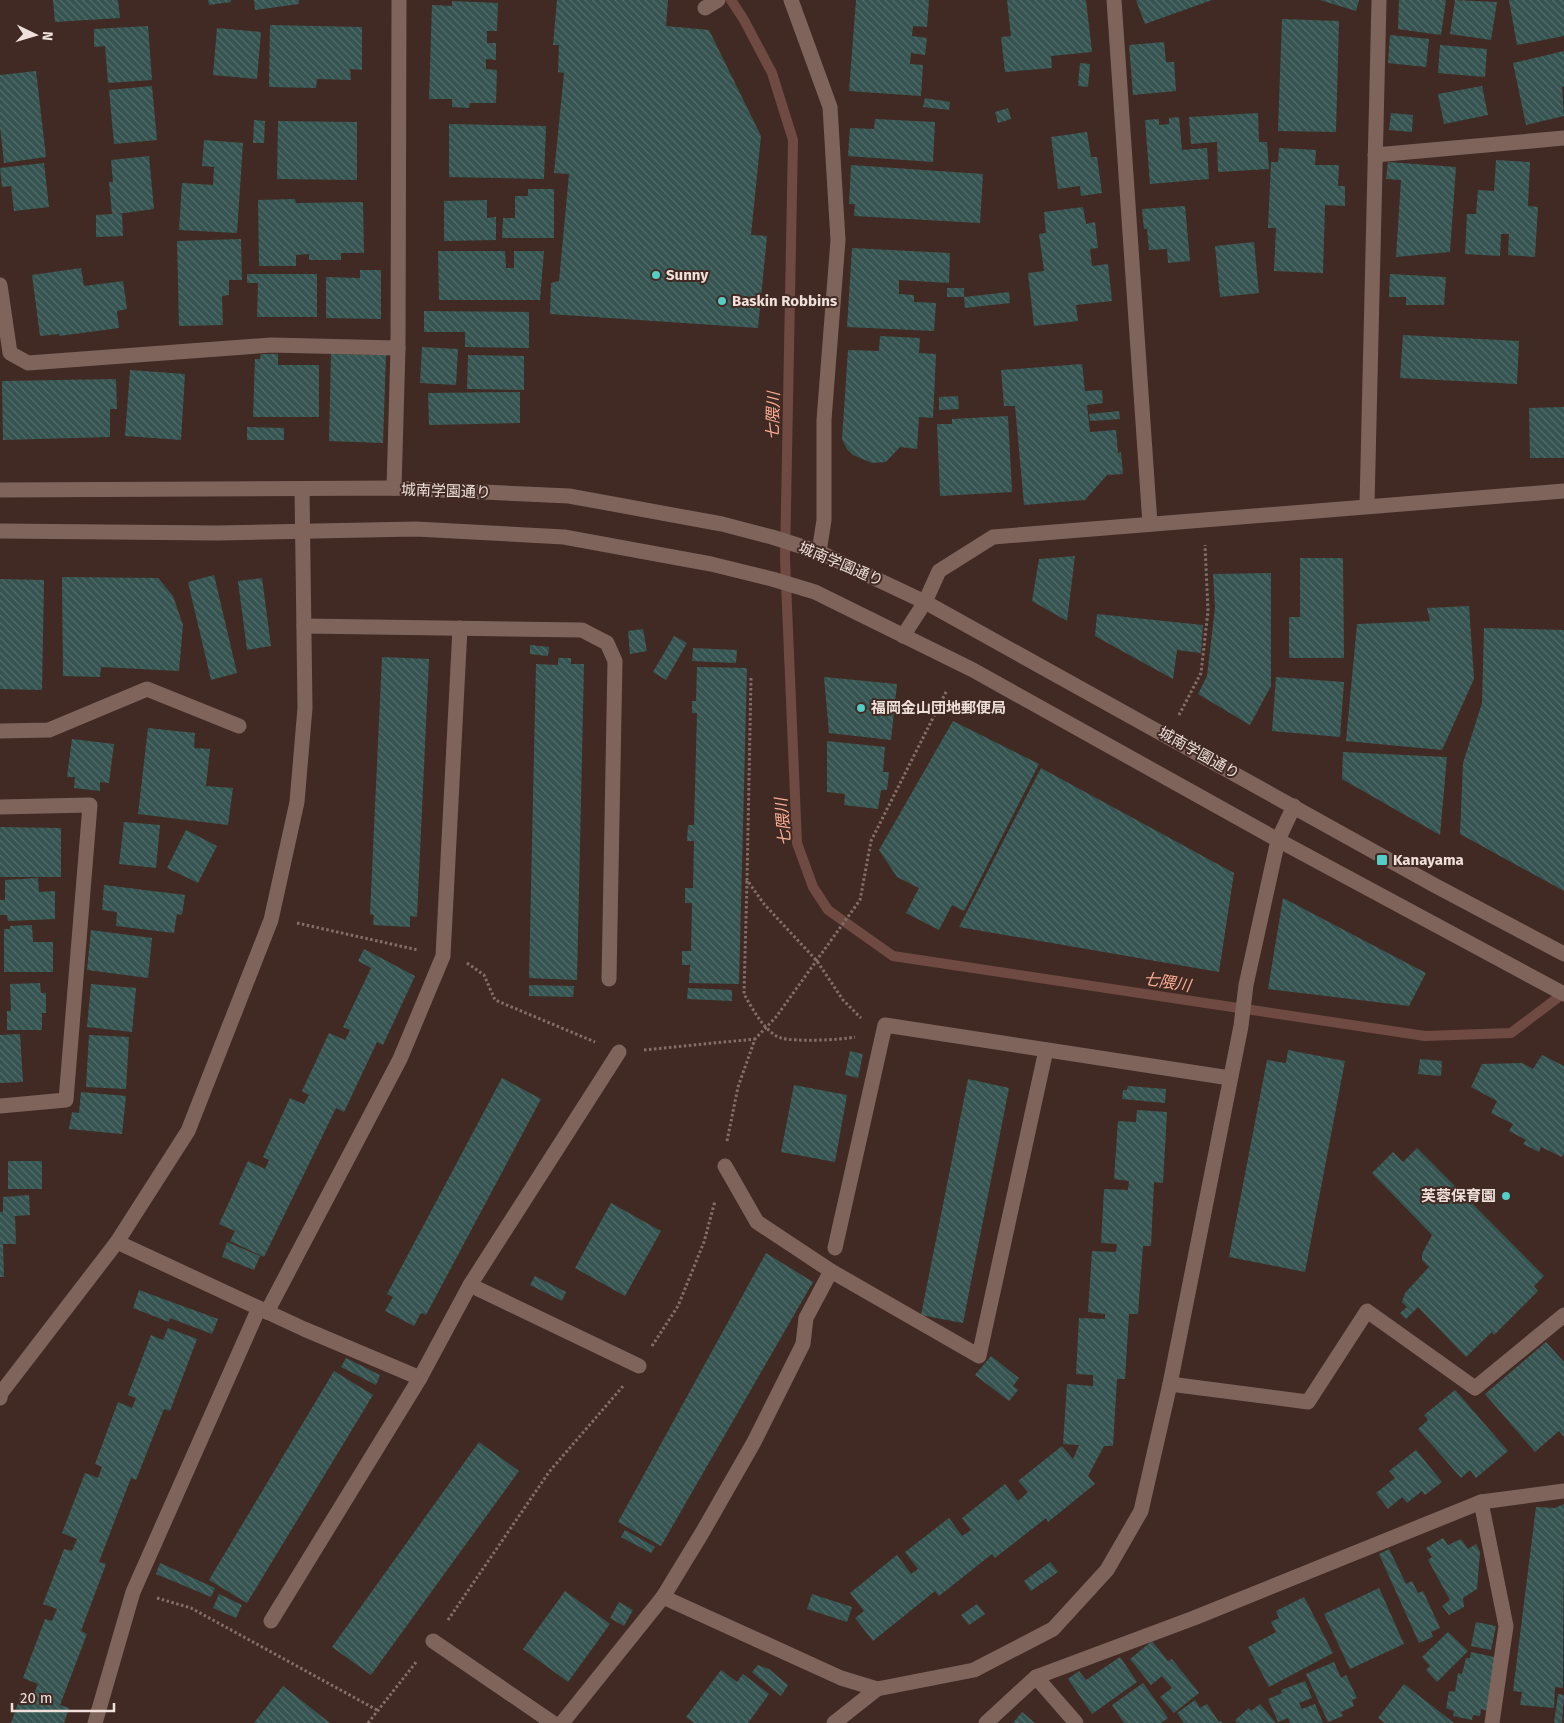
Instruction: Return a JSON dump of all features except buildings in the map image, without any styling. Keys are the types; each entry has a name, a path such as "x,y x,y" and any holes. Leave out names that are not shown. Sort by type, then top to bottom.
{"street":[{"path":"394,488 398,348 399,0"},
{"path":"705,8 718,0"},
{"path":"791,0 830,107 838,240 824,420 824,520 819,552"},
{"path":"1114,0 1150,524"},
{"path":"1367,505 1379,0"},
{"path":"1375,155 1564,138"},
{"path":"0,285 10,354 28,363 271,345 398,348"},
{"name":"城南学園通り","path":"0,490 394,488 569,496 722,524 772,537 819,552 926,602 1434,885 1564,954"},
{"path":"0,1394 117,1242 188,1131 271,920 297,802 305,708 302,489"},
{"path":"903,636 926,602 939,571 993,537 1367,505 1564,491"},
{"path":"0,531 416,529 564,537 711,564 772,579 815,592 973,670 1278,840 1564,994"},
{"path":"304,626 582,630 607,643 615,661 609,980"},
{"path":"95,1723 133,1592 263,1310 400,1059 443,956 460,628"},
{"path":"0,730 49,730 147,689 238,726"},
{"path":"0,806 90,805 66,1100 0,1106"},
{"path":"834,1723 877,1689 974,1670 1053,1629 1107,1570 1141,1511 1170,1384 1241,1026 1246,985 1278,840 1294,806"},
{"path":"835,1248 885,1026 1230,1078"},
{"path":"725,1166 757,1222 831,1272 979,1356 1046,1050"},
{"path":"271,1621 420,1378 470,1285 619,1052"},
{"path":"117,1242 263,1310 420,1378"},
{"path":"562,1723 663,1597 754,1442 803,1344 806,1318 831,1272"},
{"path":"470,1285 639,1366"},
{"path":"1170,1384 1308,1402 1367,1311 1475,1388 1564,1315"},
{"path":"986,1723 1036,1677 1203,1614 1481,1502 1564,1491"},
{"path":"1481,1502 1506,1626 1492,1723"},
{"path":"663,1597 841,1678 877,1689"},
{"path":"433,1641 553,1723"},
{"path":"1036,1677 1076,1723"}],"path":[{"path":"1167,736 1201,673 1208,611 1203,519"},
{"path":"751,678 744,994 767,1028 781,1038 850,1038 884,1033"},
{"path":"368,1723 433,1641 549,1472 639,1366 678,1306 704,1242 725,1166 728,1136 738,1087 755,1039 767,1028 860,900 871,841 947,690"},
{"path":"748,880 764,904 817,961 828,981 858,1016 884,1033"},
{"path":"271,920 322,927 467,963 484,975 495,1000 619,1052 755,1039"},
{"path":"133,1592 191,1608 377,1710"}],"waterway":[{"name":"七隈川","path":"731,0 744,20 772,73 793,140 785,559 797,843 813,887 828,910 893,956 1425,1036 1511,1033 1564,993"}],"place":[{"name":"Sunny","path":"656,275"},
{"name":"Baskin Robbins","path":"722,301"},
{"name":"福岡金山団地郵便局","path":"861,708"},
{"name":"Kanayama","path":"1382,860"},
{"name":"芙蓉保育園","path":"1506,1196"}]}
